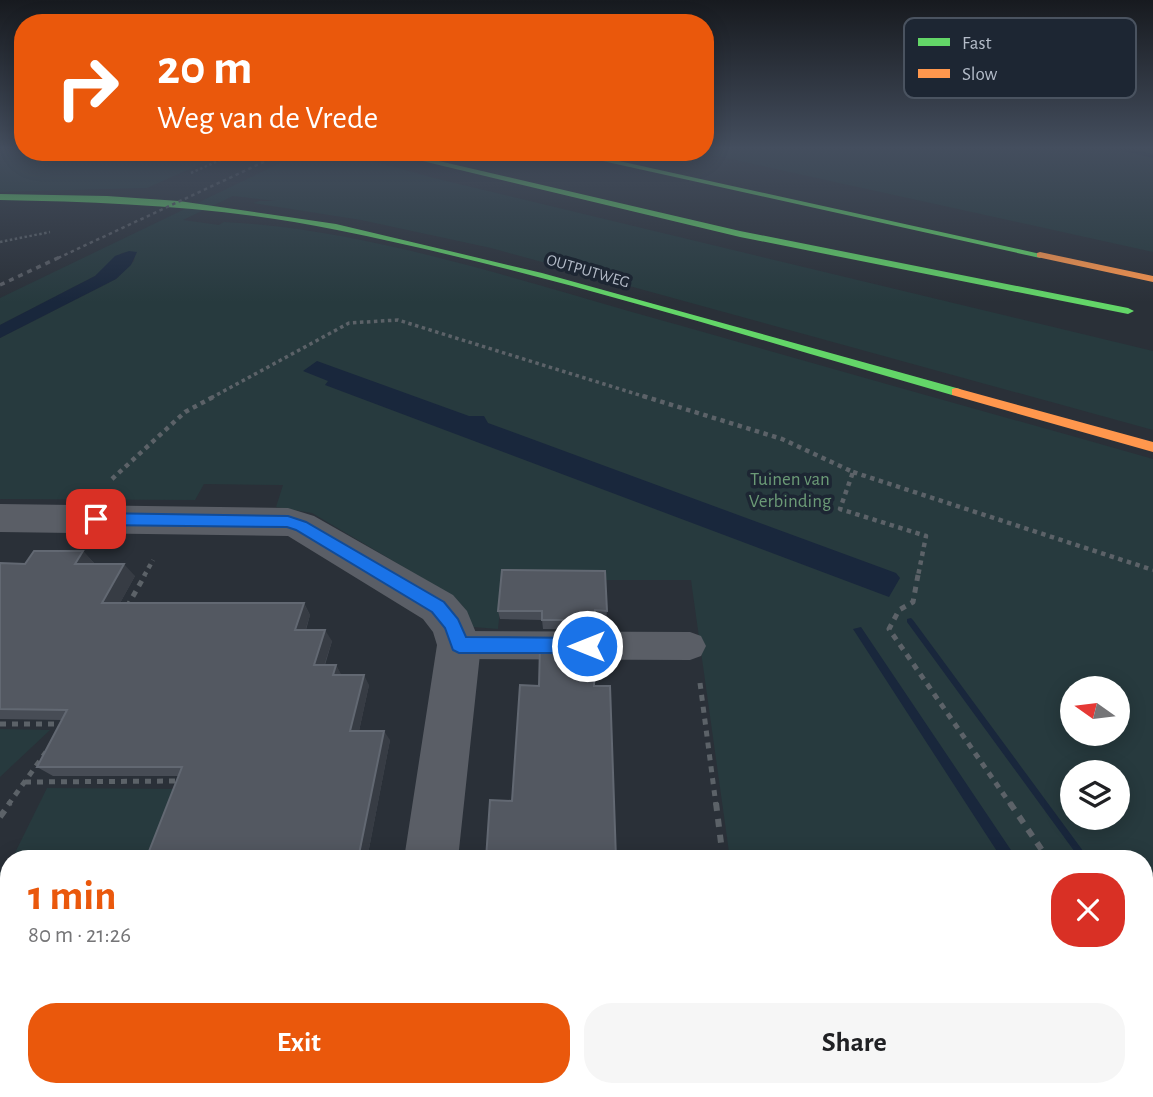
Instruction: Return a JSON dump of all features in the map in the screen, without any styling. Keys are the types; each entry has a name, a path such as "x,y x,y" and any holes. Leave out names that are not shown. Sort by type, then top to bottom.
{"main road":[{"name":"OUTPUTWEG","path":"64,199 134,201 238,212 351,230 535,274 1153,447"},
{"path":"591,199 740,234 1134,312 762,222"},
{"path":"786,199 1153,279"},
{"path":"832,199 1050,256"}],"street":[{"path":"0,518 270,520 301,526 438,607 452,624 459,645 432,850"}],"lane":[{"path":"459,645 690,646"}],"path":[{"path":"69,519 185,412 349,323 398,320 782,439 853,472 1153,570"},
{"path":"853,472 840,509 926,536 914,602 900,610 889,629 1042,850"},
{"path":"124,613 175,519"},
{"path":"690,646 699,676 722,850"},
{"path":"0,724 65,724 57,736"},
{"path":"0,817 49,747"},
{"path":"25,782 185,781 181,792"}],"green space":[{"name":"Tuinen van Verbinding","path":"205,199 226,199 183,220 219,225 224,222 274,226 325,233 430,255 1153,459 1153,850 729,850 691,580 503,580 498,629 473,627 462,605 446,592 312,513 276,507 283,485 204,484 195,500 0,499 0,338 116,279 134,261 135,252 122,253 95,276 0,325 0,298"},
{"path":"260,199 522,199 1153,351 1153,430 491,248 361,220 253,203 276,201"},
{"path":"913,199 1153,199 1153,252"},
{"path":"0,729 50,730 0,777"},
{"path":"47,788 177,789 152,850 16,850"}],"water":[{"path":"129,251 137,252 131,265 116,279 0,338 0,325 95,276 115,256"},
{"path":"317,361 469,416 484,416 488,423 896,573 900,578 889,597 325,385 328,381 303,371"},
{"path":"911,618 1060,820 1060,830 1068,830 1082,850 1073,850 907,619"},
{"path":"861,627 1011,850 996,850 853,629"}],"building":[{"path":"34,551 83,551 75,564 124,564 102,603 304,603 295,630 325,630 314,665 336,665 333,675 364,675 350,731 384,731 360,850 150,850 182,767 37,767 67,710 0,709 0,563 25,564"},
{"path":"502,570 605,571 607,611 595,610 595,620 542,620 542,611 498,611"},
{"path":"540,647 595,647 594,686 610,686 616,850 487,850 490,800 512,801 520,685 539,686"}],"railway":[{"path":"58,258 184,199"},
{"path":"0,285 62,256"}],"traffic: fast":[{"path":"110,199 179,204 336,227 538,275 956,392"},
{"path":"591,199 740,234 1128,311"},
{"path":"783,199 1040,255"}],"traffic: slow":[{"path":"1040,255 1153,279"},
{"path":"956,392 1153,447"}],"route":[{"path":"96,519 288,522 301,526 438,607 452,624 459,645 587,646"}]}
